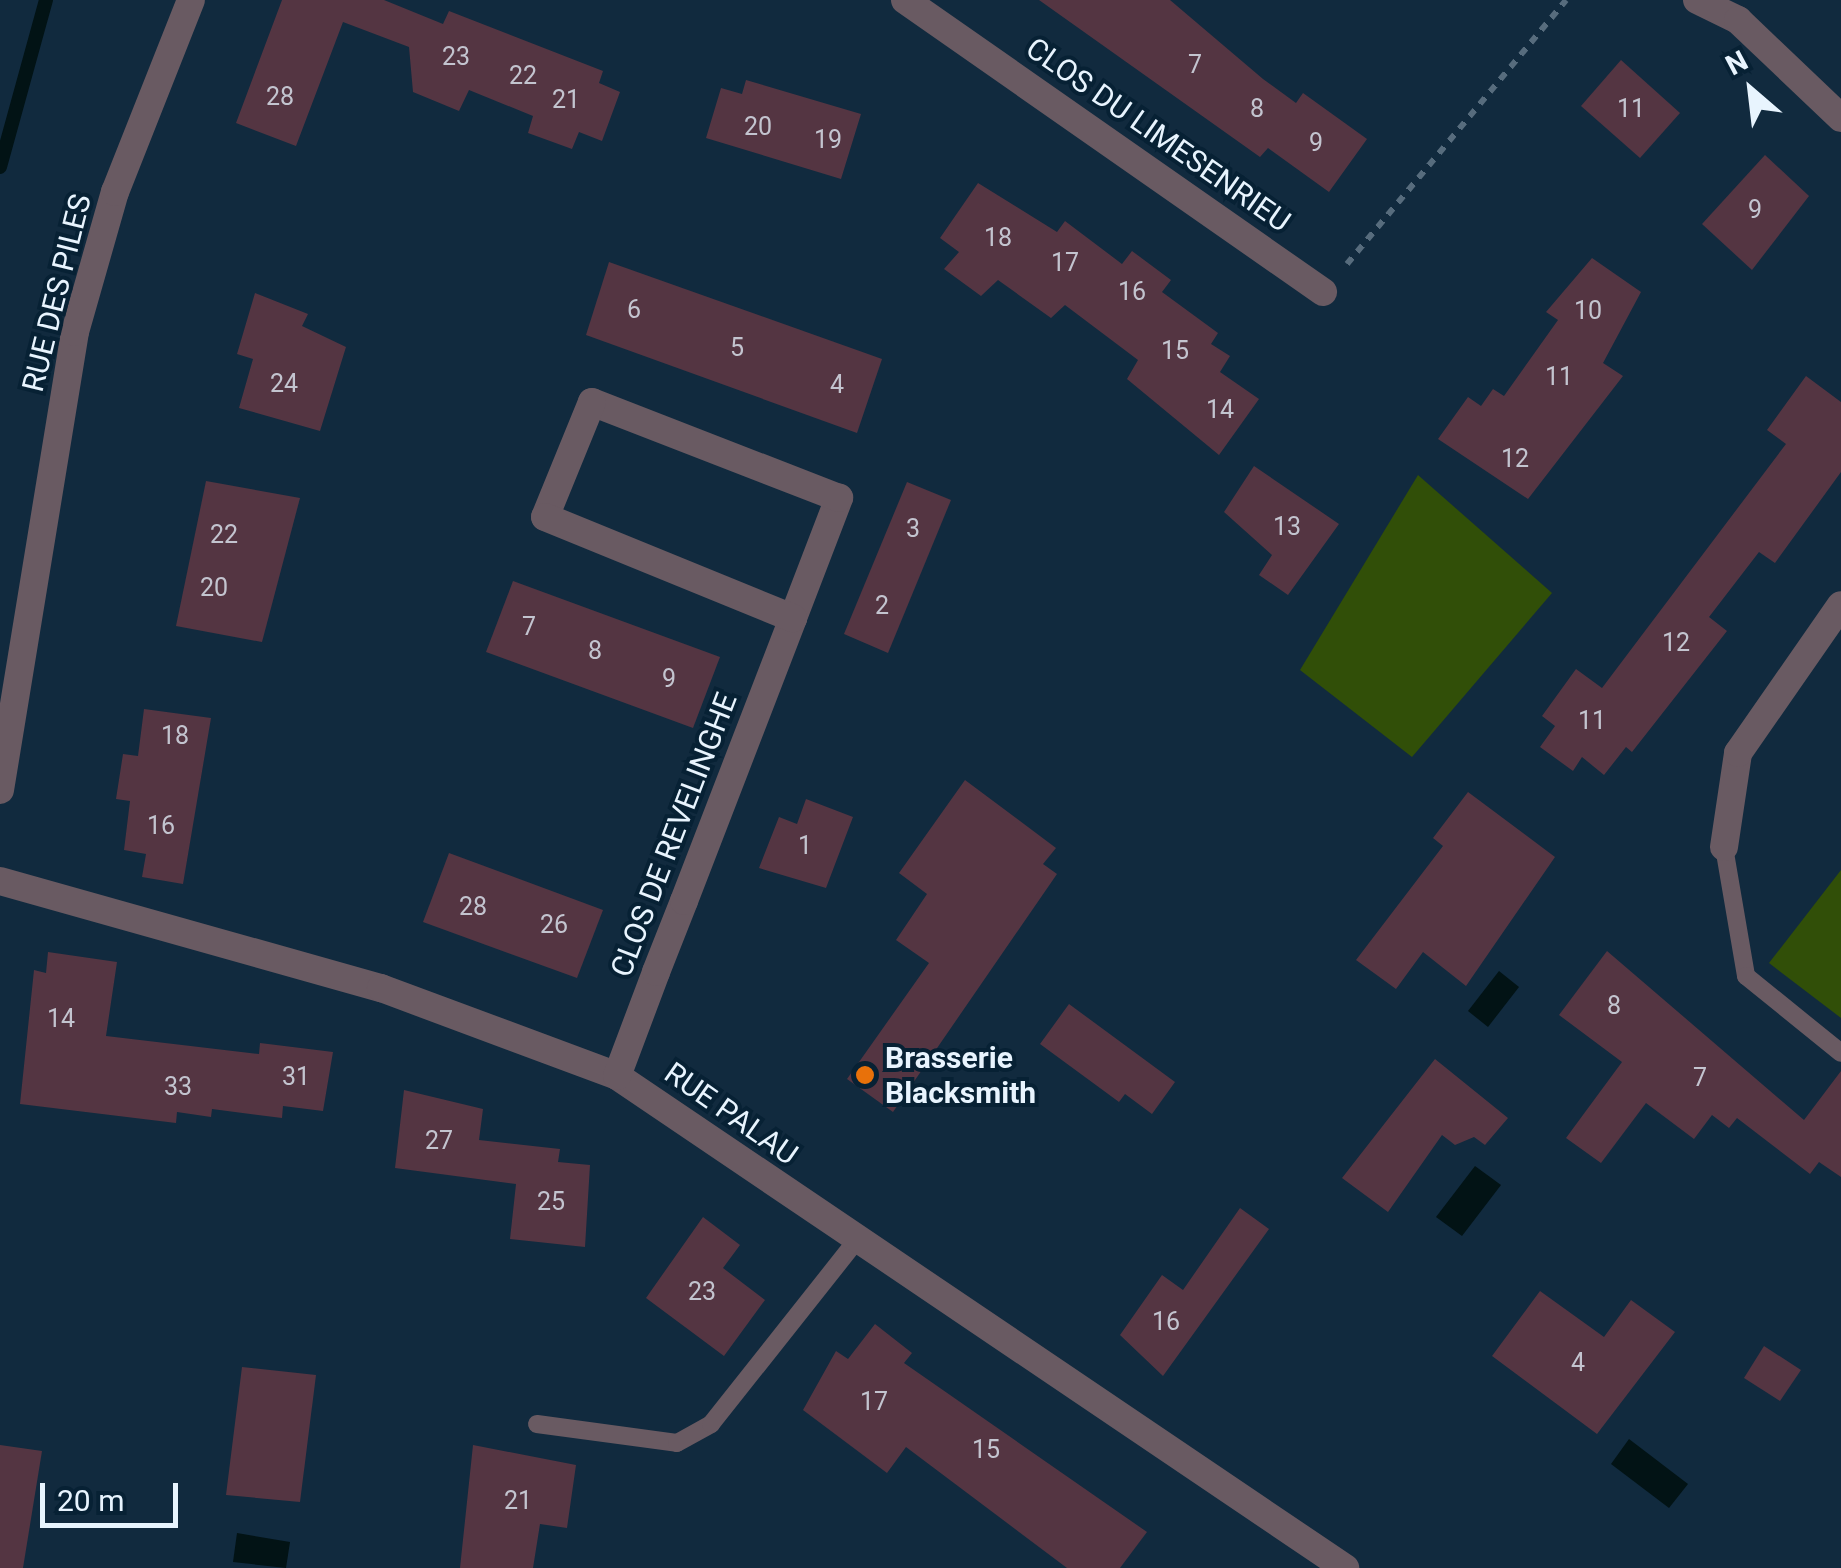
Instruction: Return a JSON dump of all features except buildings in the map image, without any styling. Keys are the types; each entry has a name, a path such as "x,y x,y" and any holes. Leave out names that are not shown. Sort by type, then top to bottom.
{"street":[{"name":"RUE DES PILES","path":"0,790 76,332 116,192 191,0"},
{"name":"CLOS DU LIMESENRIEU","path":"905,0 1324,292"},
{"path":"1697,0 1746,10 1841,118"},
{"name":"CLOS DE REVELINGHE","path":"617,1076 793,618 839,498 592,402 545,518 793,618"},
{"path":"1724,847 1738,753 1841,605"},
{"name":"RUE PALAU","path":"0,881 381,988 617,1076 855,1242 1345,1568"}],"lane":[{"path":"1724,847 1746,976 1841,1053"},
{"path":"537,1424 677,1442 712,1424 855,1242"}],"path":[{"path":"1324,292 1566,0"}],"green space":[{"path":"1418,475 1552,593 1412,757 1300,670"},
{"path":"1841,870 1841,1018 1769,963"}],"shaded area":[{"path":"1499,971 1519,987 1488,1027 1468,1011"},
{"path":"1475,1166 1501,1185 1462,1236 1436,1217"},
{"path":"1629,1439 1688,1484 1669,1508 1611,1464"},
{"path":"237,1533 290,1542 286,1568 233,1562"}],"waterway":[{"path":"0,167 46,0"}],"place":[{"name":"Brasserie Blacksmith","path":"865,1075"}]}
